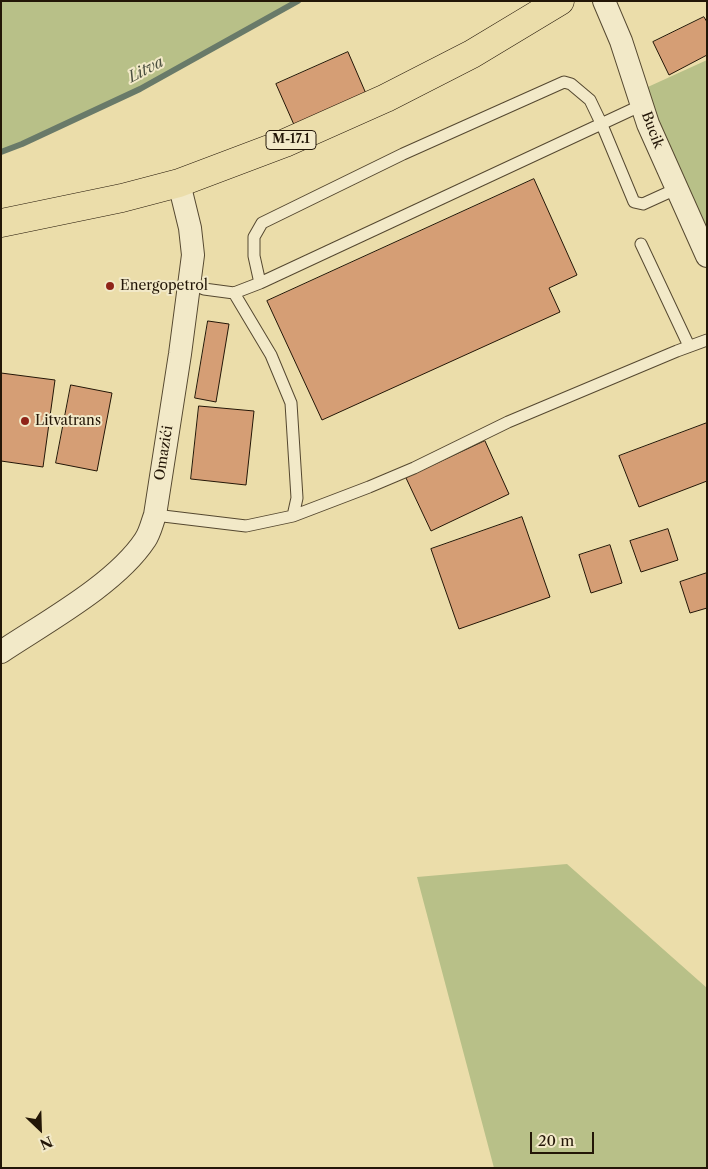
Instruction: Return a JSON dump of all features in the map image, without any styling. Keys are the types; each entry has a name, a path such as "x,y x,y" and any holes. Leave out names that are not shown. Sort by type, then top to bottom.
{"main road":[{"name":"M-17.1","path":"1,223 122,198 179,183 284,142 386,98 472,54 560,1"}],"street":[{"name":"Bucik","path":"604,1 621,41 648,124 707,256"},
{"name":"Omazići","path":"1,652 96,590 126,562 146,539 155,515 193,255 190,228 179,183"}],"lane":[{"path":"260,283 254,256 254,237 262,223 402,154 564,82 571,84 590,100 602,124 634,202 643,204 676,188"},
{"path":"189,282 204,289 234,293 260,283 642,105"},
{"path":"641,244 689,346"},
{"path":"234,293 271,355 292,403 297,498 293,516"},
{"path":"155,515 246,526 293,516 396,476 508,422 707,340"}],"green space":[{"path":"1,1 298,1 140,89 1,152"},
{"path":"707,60 707,237 639,91"},
{"path":"567,864 707,988 707,1168 494,1168 417,877"}],"building":[{"path":"704,17 707,22 707,55 669,75 653,42"},
{"path":"348,52 367,96 295,127 276,84"},
{"path":"534,179 577,275 549,288 560,312 322,420 267,301"},
{"path":"208,321 229,324 216,402 195,398"},
{"name":"Litvatrans","path":"1,373 55,380 43,467 1,461"},
{"path":"71,385 112,393 97,471 56,463"},
{"path":"199,406 254,411 246,485 191,479"},
{"path":"707,423 707,481 639,507 619,456"},
{"path":"485,441 509,494 431,531 406,478"},
{"path":"522,517 550,597 459,629 431,549"},
{"path":"668,529 678,560 641,572 630,541"},
{"path":"610,545 622,583 591,593 579,555"},
{"path":"707,573 707,608 690,613 680,582"}],"waterway":[{"name":"Litva","path":"1,152 140,89 298,1"}],"place":[{"name":"Energopetrol","path":"110,286"},
{"name":"Litvatrans","path":"25,421"}]}
